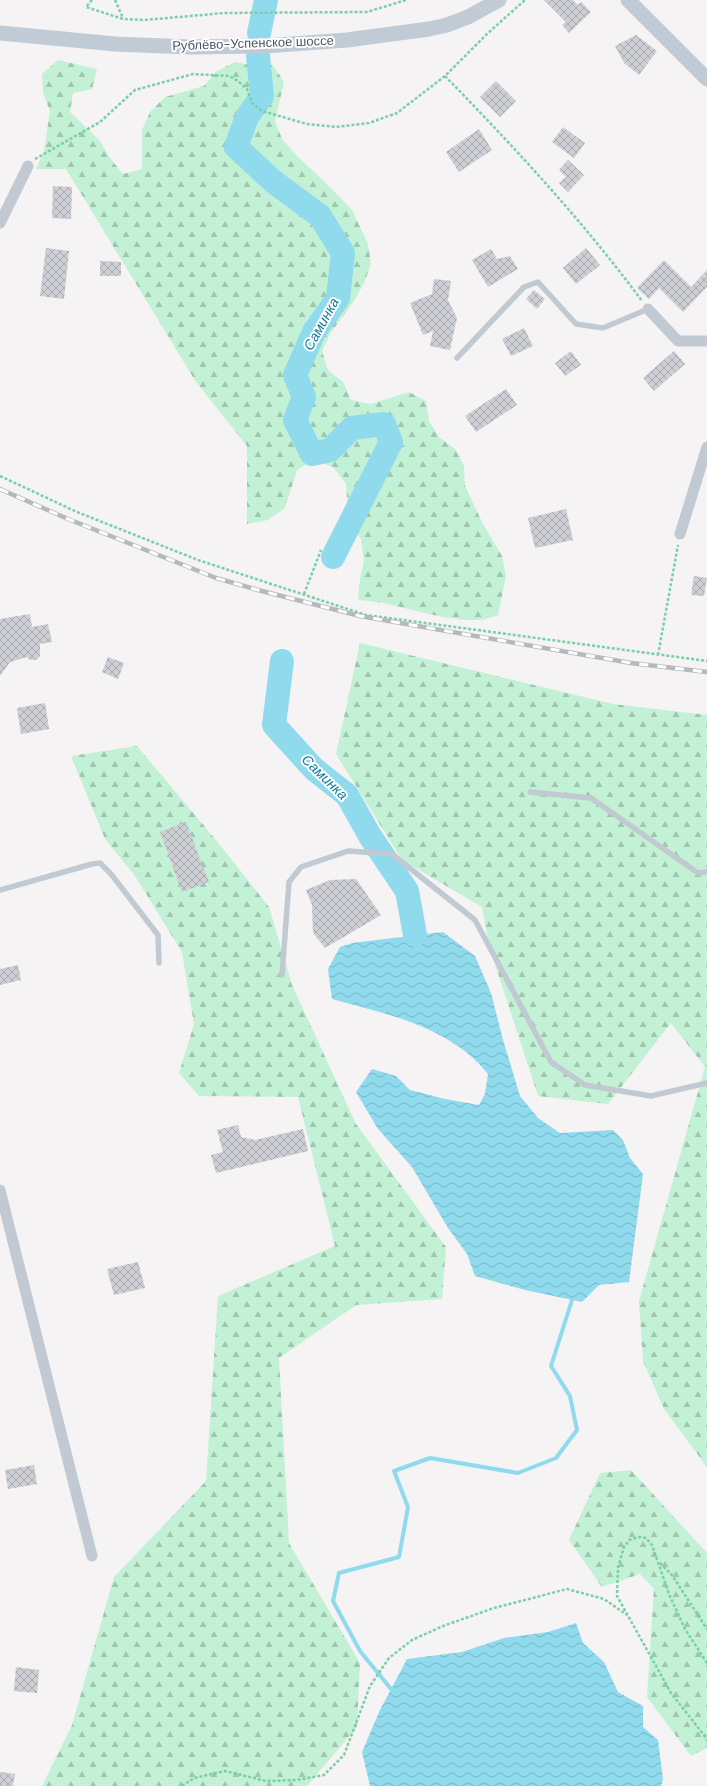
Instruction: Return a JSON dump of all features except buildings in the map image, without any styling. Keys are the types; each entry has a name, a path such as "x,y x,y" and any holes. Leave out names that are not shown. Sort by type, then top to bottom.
{"main road":[{"name":"Рублёво-Успенское шоссе","path":"0,33 115,44 190,47 265,46 347,40 429,29 447,25 468,17 499,0"},
{"path":"628,0 707,79"}],"street":[{"path":"0,223 28,166"},
{"path":"648,309 678,341 707,341"},
{"path":"680,534 707,447"},
{"path":"0,1190 92,1556"}],"lane":[{"path":"457,358 524,287 538,282 576,324 603,328 648,309"},
{"path":"530,792 591,798 698,873 707,872"},
{"path":"282,975 289,882 301,867 348,851 392,854 474,920 551,1062 585,1085 651,1096 707,1083"},
{"path":"0,890 100,863 111,874 158,935 159,963"}],"path":[{"path":"92,0 86,7 123,19 145,20 246,12 367,12 406,0"},
{"path":"115,0 123,19"},
{"path":"28,166 40,155 100,122 135,90 193,74 229,76 238,81 247,89 252,103 262,111 307,124 336,127 369,123 397,113 445,76 524,0"},
{"path":"445,76 517,150 625,278 648,309"},
{"path":"0,476 77,512 198,560 366,615 707,661"},
{"path":"658,655 680,534"},
{"path":"304,594 321,550"},
{"path":"707,1663 684,1629 669,1594 652,1545 646,1538 639,1536 629,1540 624,1547 618,1567 617,1596 671,1694 705,1736 707,1741"},
{"path":"658,1561 672,1575 707,1629"},
{"path":"182,1786 194,1778 225,1771 266,1781 297,1780 324,1775 344,1755 370,1686 389,1658 412,1640 443,1626 494,1608 567,1589 604,1599 627,1615"}],"green space":[{"path":"58,60 97,69 92,89 73,93 70,112 100,141 110,158 123,174 142,169 142,130 150,112 165,97 204,86 217,71 235,62 254,66 273,65 284,82 275,121 282,139 295,154 352,210 368,244 371,264 364,283 354,301 330,334 322,351 328,370 343,382 351,400 371,404 409,392 426,401 429,421 439,437 455,449 464,466 465,486 482,522 502,556 506,576 498,615 480,620 462,620 432,615 373,601 358,600 364,560 361,539 349,524 346,484 333,467 314,460 297,470 285,508 268,520 247,524 247,446 196,382 66,169 36,169 44,151 50,111 43,93 42,74"},
{"path":"360,643 613,704 707,715 707,1467 664,1409 643,1361 639,1301 705,1067 671,1023 608,1104 538,1096 489,946 482,907 402,860 336,754"},
{"path":"137,746 216,840 269,907 292,985 356,1124 446,1247 442,1299 356,1305 279,1358 289,1543 360,1663 357,1727 307,1786 42,1786 72,1725 114,1577 206,1481 218,1296 335,1246 298,1097 199,1096 179,1073 194,1024 182,952 135,876 105,839 71,756"},
{"path":"631,1470 707,1553 707,1748 691,1756 647,1697 654,1589 640,1574 602,1587 569,1540 600,1473"}],"water":[{"path":"443,932 475,956 491,993 520,1096 538,1118 560,1133 613,1130 623,1140 630,1158 643,1174 629,1282 599,1285 582,1302 525,1290 475,1276 467,1254 448,1228 412,1167 378,1129 356,1092 372,1069 396,1076 410,1090 445,1099 479,1105 485,1094 488,1074 473,1058 456,1045 417,1024 374,1010 332,999 328,969 340,947 352,943"},
{"path":"576,1623 583,1643 604,1662 618,1692 643,1706 643,1727 658,1740 663,1779 661,1786 370,1786 362,1752 380,1710 407,1659 462,1652 504,1638 548,1632"}],"waterway":[{"name":"Саминка","path":"259,33 266,0"},
{"name":"Саминка","path":"258,56 262,96 247,117 236,147 274,182 320,216 343,253 338,298 314,332 295,375 304,397 295,420 312,454 330,450 352,428 384,424 391,442 333,557"},
{"name":"Саминка","path":"282,661 274,725 314,769 347,795 370,836 407,891 415,935"},
{"path":"391,1689 360,1651 333,1601 339,1573 399,1557 408,1507 394,1471 430,1458 518,1473 556,1458 577,1430 570,1396 551,1366 572,1300"}],"railway":[{"path":"0,489 68,519 216,578 258,590 360,616 631,663 707,672"}]}
